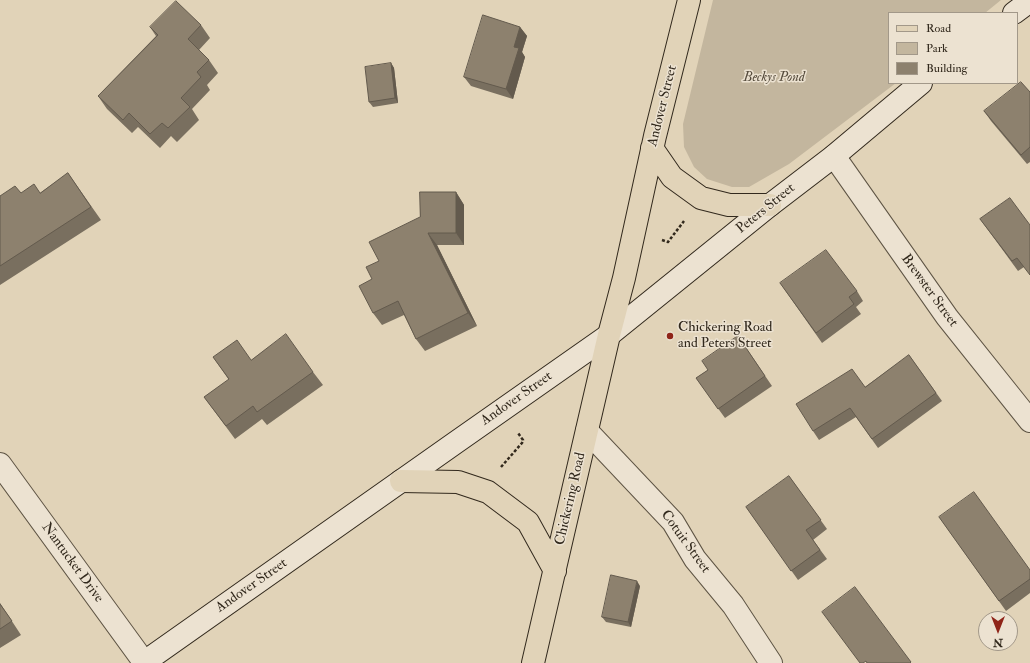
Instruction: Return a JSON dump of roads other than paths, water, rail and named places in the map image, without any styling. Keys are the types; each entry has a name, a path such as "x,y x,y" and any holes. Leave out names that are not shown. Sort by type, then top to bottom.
{"main road":[{"name":"Andover Street","path":"144,663 609,335 624,278 652,148 689,0"},
{"path":"1015,12 1030,1"},
{"name":"Peters Street","path":"609,335 770,205 834,156 920,84"},
{"path":"652,148 672,177 701,198 729,205 770,205"},
{"name":"Brewster Street","path":"834,156 947,317 1030,421"},
{"name":"Chickering Road","path":"533,663 609,335"},
{"name":"Cotuit Street","path":"587,431 673,522 696,559 733,605 770,663"},
{"name":"Nantucket Drive","path":"0,464 144,663"},
{"path":"400,481 458,482 488,492 528,522 555,571"}],"place":[{"name":"Chickering Road and Peters Street","path":"670,336"}],"park label":[{"name":"Beckys Pond","path":"774,78"}]}
